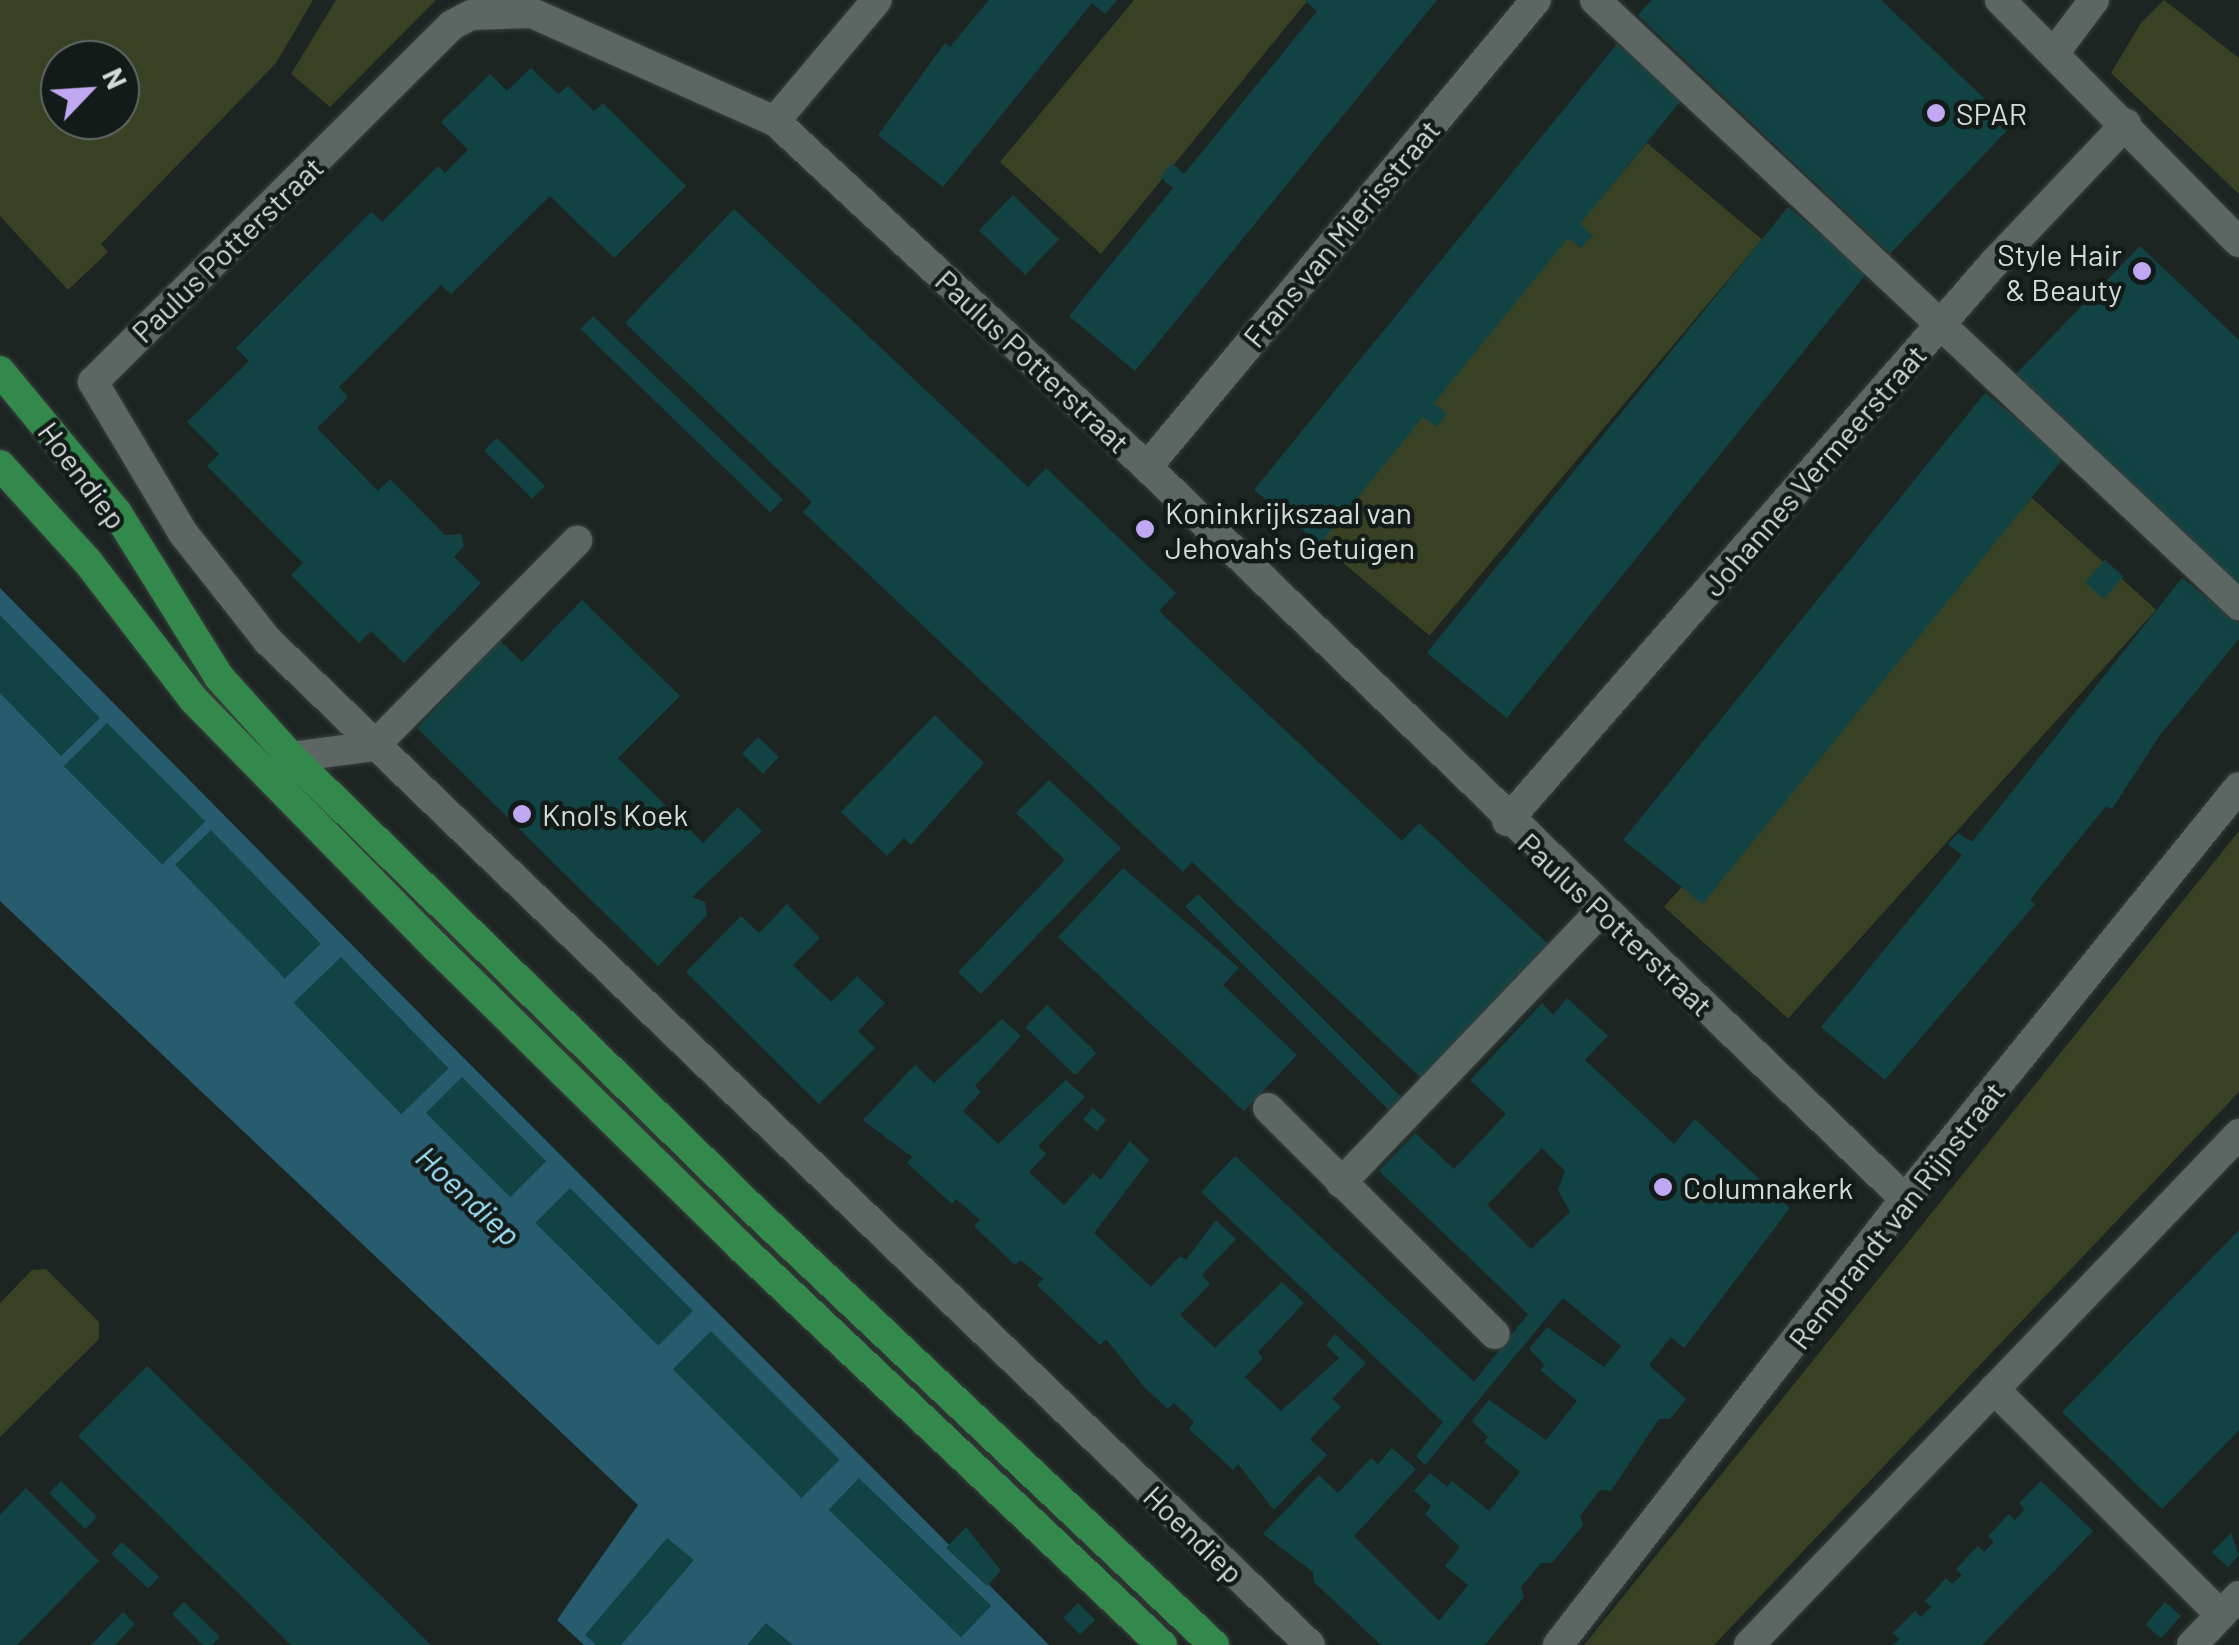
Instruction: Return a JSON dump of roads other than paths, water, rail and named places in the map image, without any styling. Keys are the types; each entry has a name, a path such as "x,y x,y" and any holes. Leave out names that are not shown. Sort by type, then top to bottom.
{"main road":[{"name":"Hoendiep","path":"0,371 116,513 219,677 291,757 755,1210 1214,1645"},
{"name":"Hoendiep","path":"0,465 88,562 164,667 436,947 1162,1645"}],"street":[{"path":"776,121 876,0"},
{"name":"Frans van Mierisstraat","path":"1147,467 1536,0"},
{"path":"1595,0 2239,604"},
{"path":"2000,0 2126,124 2169,177 2239,242"},
{"path":"2055,52 2094,0"},
{"name":"Paulus Potterstraat","path":"93,382 425,48 471,15 532,13 776,121 1147,467 1508,821 1905,1199"},
{"name":"Johannes Vermeerstraat","path":"1508,821 1940,326 2126,124"},
{"name":"Hoendiep","path":"93,382 222,590 374,746 1310,1645"},
{"path":"291,757 374,746 577,541"},
{"name":"Rembrandt van Rijnstraat","path":"1558,1645 1905,1199 2239,788"},
{"path":"1341,1183 1602,910"},
{"path":"1268,1108 1495,1334"},
{"path":"1749,1645 2239,1134"},
{"path":"1994,1389 2230,1605 2192,1645"}],"water":[{"path":"0,588 1049,1645 584,1645 557,1620 638,1505 0,901"}],"place":[{"name":"SPAR","path":"1936,113"},
{"name":"Style Hair & Beauty","path":"2142,271"},
{"name":"Koninkrijkszaal van Jehovah's Getuigen","path":"1145,529"},
{"name":"Knol's Koek","path":"522,814"},
{"name":"Columnakerk","path":"1663,1187"}]}
